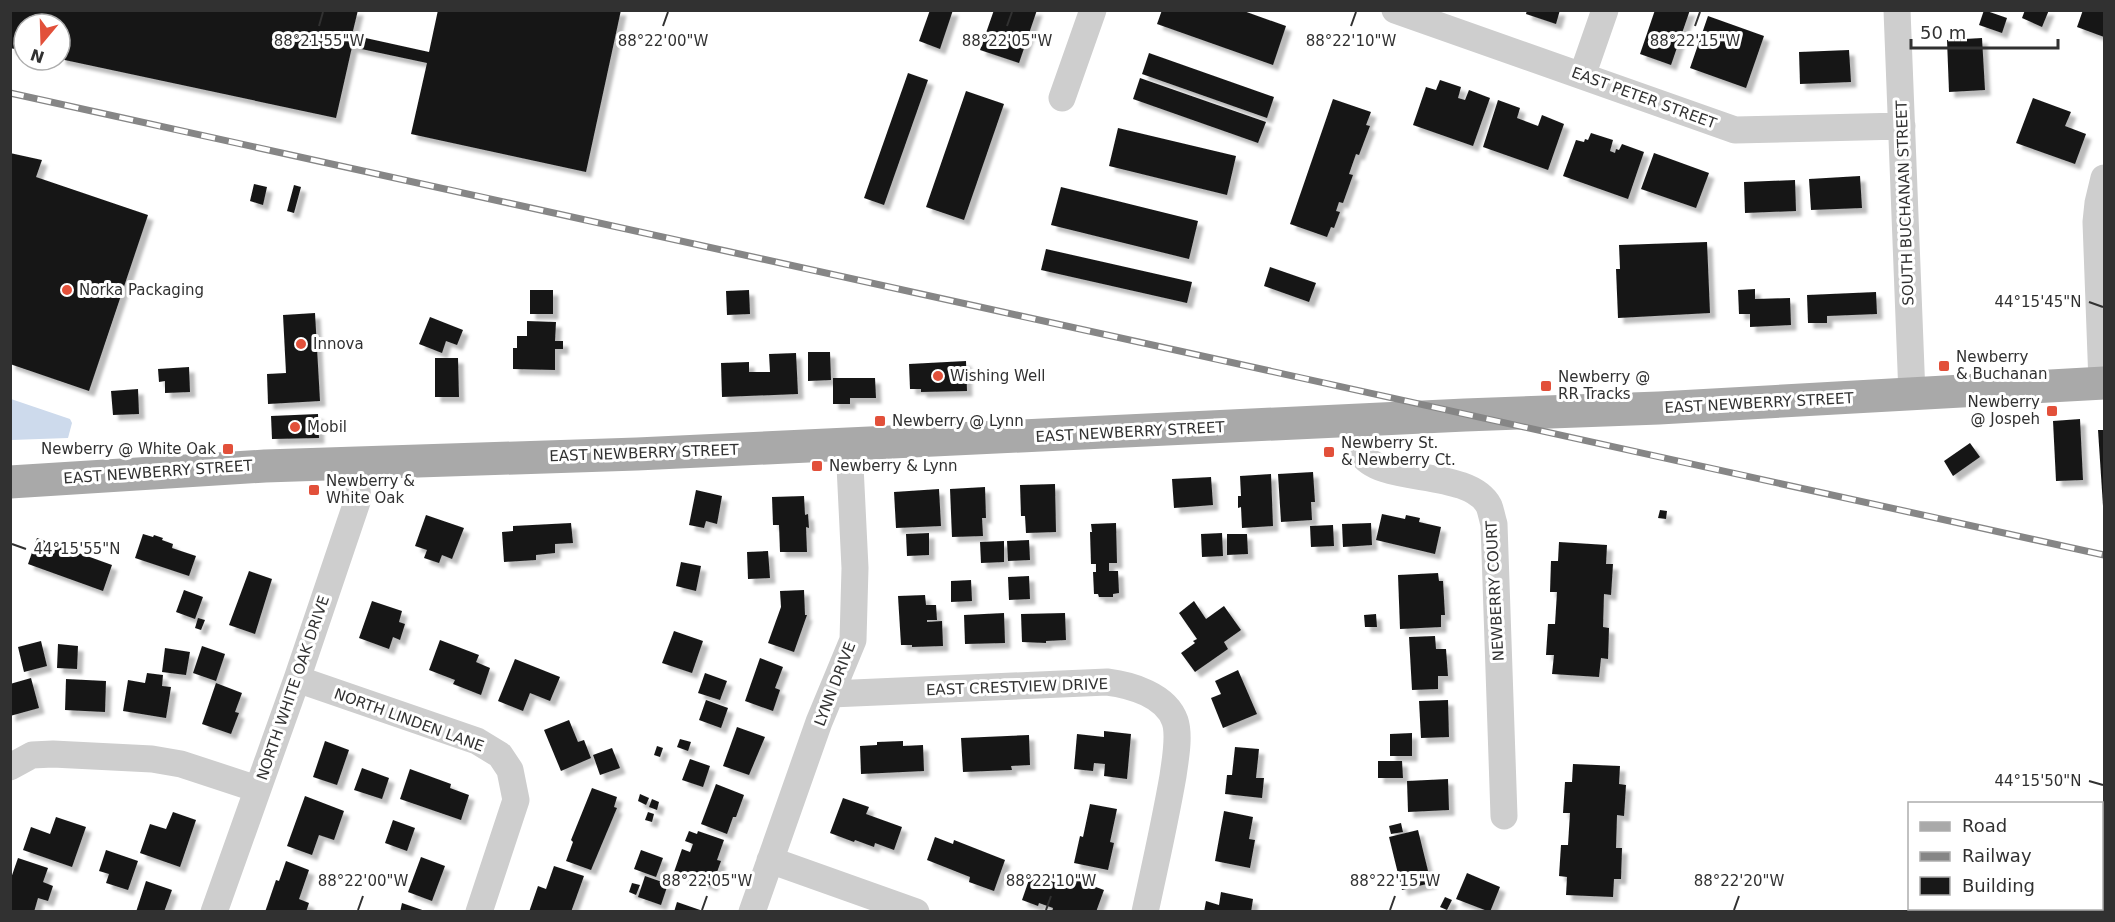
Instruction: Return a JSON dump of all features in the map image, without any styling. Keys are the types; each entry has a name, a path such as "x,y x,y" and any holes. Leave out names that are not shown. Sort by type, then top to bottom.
{"main road":[{"name":"EAST NEWBERRY STREET","path":"10,482 265,466 849,445 1912,395 2103,383"}],"street":[{"path":"1062,98 1093,10"},
{"name":"EAST PETER STREET","path":"1395,10 1735,130 1902,126"},
{"path":"1582,76 1605,10"},
{"name":"SOUTH BUCHANAN STREET","path":"1897,10 1912,395"},
{"path":"2103,383 2096,222 2104,178"},
{"name":"NEWBERRY COURT","path":"1356,421 1358,447 1367,461 1385,468 1456,484 1478,494 1488,505 1494,524 1504,816"},
{"name":"LYNN DRIVE","path":"752,912 831,693 853,639 855,568 849,445"},
{"name":"NORTH WHITE OAK DRIVE","path":"214,912 297,680 358,499 354,463"},
{"name":"NORTH LINDEN LANE","path":"297,680 477,741 500,755 510,770 516,800 479,912"},
{"name":"EAST CRESTVIEW DRIVE","path":"831,693 1107,682 1138,688 1155,698 1163,704 1175,721 1177,750 1165,822 1145,912"},
{"path":"10,766 32,756 53,754 152,759 181,764 257,789"},
{"path":"770,860 916,912"}],"water":[{"path":"11,399 70,419 72,423 68,438 11,440"}],"building":[{"path":"10,10 358,10 352,35 429,52 438,10 621,10 586,172 411,134 427,63 352,47 336,118 72,62 72,12 12,12 12,48 10,48"},
{"path":"930,10 953,10 940,49 919,41"},
{"path":"994,10 1037,10 1019,63 980,50"},
{"path":"1162,10 1241,10 1286,26 1273,65 1157,24"},
{"path":"1527,10 1560,10 1556,24 1526,14"},
{"path":"1655,10 1690,10 1671,65 1640,54"},
{"path":"1984,10 2007,18 2002,33 1979,25"},
{"path":"2025,10 2049,10 2042,27 2022,18"},
{"path":"2083,10 2104,10 2104,37 2077,27"},
{"path":"1708,16 1764,36 1746,88 1690,68"},
{"path":"1982,38 1985,90 1949,92 1947,40"},
{"path":"1849,50 1851,82 1800,84 1799,52"},
{"path":"1149,53 1274,97 1267,118 1142,74"},
{"path":"908,73 928,80 884,205 864,198"},
{"path":"1140,78 1266,122 1258,143 1133,99"},
{"path":"1440,80 1461,87 1458,98 1465,100 1469,90 1490,98 1473,146 1413,125 1426,87 1436,90"},
{"path":"966,91 1004,104 964,220 926,207"},
{"path":"2033,98 2071,112 2065,126 2086,134 2075,164 2016,143"},
{"path":"1333,99 1371,112 1366,125 1370,126 1349,174 1353,175 1343,203 1339,202 1336,211 1340,212 1334,228 1331,227 1327,237 1290,224"},
{"path":"1498,100 1520,108 1517,118 1538,126 1542,115 1564,124 1548,170 1483,147"},
{"path":"1118,128 1236,156 1227,195 1109,166"},
{"path":"1591,133 1613,140 1610,151 1615,153 1622,144 1644,152 1628,199 1563,176 1576,140 1584,142 1585,139 1588,140"},
{"name":"Norka Packaging","path":"10,153 42,160 36,177 148,215 89,391 10,364"},
{"path":"1654,153 1709,173 1696,208 1641,189"},
{"path":"1860,176 1862,208 1811,210 1809,179"},
{"path":"1795,180 1796,211 1745,213 1744,182"},
{"path":"254,184 267,187 263,205 250,201"},
{"path":"294,185 301,187 294,213 287,211"},
{"path":"1061,187 1198,221 1189,259 1051,225"},
{"path":"1707,242 1710,313 1618,318 1616,269 1620,269 1619,245"},
{"path":"1046,249 1192,282 1187,303 1041,270"},
{"path":"1270,267 1316,283 1309,302 1264,286"},
{"path":"1755,289 1755,299 1790,298 1791,325 1750,327 1750,314 1739,314 1738,290"},
{"path":"530,290 553,290 553,314 530,314"},
{"path":"749,290 750,314 727,315 726,291"},
{"path":"1876,292 1877,314 1827,316 1827,323 1808,323 1807,295"},
{"name":"Innova","path":"315,313 320,401 268,404 267,374 286,373 283,315"},
{"path":"430,317 463,330 457,345 446,341 442,353 419,344"},
{"path":"527,321 556,322 555,341 563,341 563,349 555,349 555,370 513,369 513,348 517,348 517,336 527,336"},
{"path":"808,352 830,352 831,380 808,381"},
{"path":"796,353 798,394 722,397 721,363 749,362 749,372 770,372 769,354"},
{"path":"435,358 458,358 459,397 435,397"},
{"name":"Wishing Well","path":"966,361 967,391 921,392 921,389 910,389 909,364"},
{"path":"189,367 190,392 165,393 165,381 159,382 158,369"},
{"path":"833,378 875,378 876,398 850,398 850,404 833,404"},
{"path":"138,389 139,414 113,415 111,391"},
{"name":"Mobil","path":"318,414 319,438 272,439 271,416"},
{"path":"2080,419 2083,480 2056,481 2053,421"},
{"path":"2098,430 2104,430 2104,506 2103,506"},
{"path":"1970,443 1980,457 1953,476 1944,461"},
{"path":"1313,472 1315,502 1311,502 1312,520 1281,522 1278,474"},
{"path":"1271,474 1273,526 1242,528 1241,507 1238,508 1238,496 1241,496 1240,476"},
{"path":"1211,477 1213,505 1174,508 1172,479"},
{"path":"1055,484 1056,532 1026,533 1025,516 1021,516 1020,485"},
{"path":"985,487 986,518 982,518 983,536 952,537 950,489"},
{"path":"939,489 941,526 896,528 894,492"},
{"path":"696,490 722,496 717,524 706,521 704,528 689,525"},
{"path":"804,496 805,515 808,514 809,528 806,527 807,552 780,552 779,525 773,525 772,497"},
{"path":"1660,510 1667,511 1666,519 1658,518"},
{"path":"1382,514 1405,519 1406,515 1420,518 1419,522 1441,527 1435,554 1376,540"},
{"path":"426,515 464,528 452,559 442,555 439,563 424,558 427,550 415,546"},
{"path":"571,523 573,543 555,544 555,553 536,555 536,560 504,562 502,532 513,531 513,526"},
{"path":"1116,523 1117,563 1109,563 1109,571 1118,571 1119,593 1113,594 1113,597 1099,597 1098,594 1094,594 1093,572 1096,572 1096,564 1091,564 1091,524"},
{"path":"1371,523 1372,545 1343,547 1342,524"},
{"path":"1333,525 1334,546 1311,547 1310,526"},
{"path":"929,533 929,555 907,556 906,534"},
{"path":"1222,533 1223,556 1202,557 1201,534"},
{"path":"143,534 163,538 162,540 173,544 172,548 196,556 189,576 135,558"},
{"path":"1227,534 1247,534 1248,554 1227,555"},
{"path":"37,538 112,565 103,591 28,564"},
{"path":"1029,540 1030,560 1008,561 1007,541"},
{"path":"1004,541 1004,562 981,563 980,542"},
{"path":"1559,542 1607,545 1606,564 1613,564 1611,595 1604,594 1603,627 1609,628 1608,659 1601,658 1599,677 1552,674 1554,655 1546,655 1548,624 1555,624 1557,592 1550,592 1551,561 1558,561"},
{"path":"768,551 770,578 748,579 747,552"},
{"path":"681,562 701,566 696,591 676,586"},
{"path":"249,571 272,579 255,634 229,625"},
{"path":"1438,573 1439,581 1443,581 1445,615 1441,615 1441,627 1400,629 1398,575"},
{"path":"1029,576 1030,599 1009,600 1008,577"},
{"path":"971,580 972,601 951,602 951,581"},
{"path":"184,590 203,597 195,619 176,612"},
{"path":"804,590 805,615 807,615 794,652 768,643 781,607 780,591"},
{"path":"925,595 926,605 936,605 937,620 927,620 927,622 942,621 943,646 901,645 898,596"},
{"path":"372,601 402,611 399,622 405,624 400,640 393,637 389,649 359,638"},
{"path":"1194,601 1206,619 1224,606 1241,630 1224,642 1228,649 1195,672 1181,653 1197,639 1179,613"},
{"path":"1004,613 1005,643 965,644 964,615"},
{"path":"1065,613 1066,640 1046,641 1046,643 1022,642 1021,614"},
{"path":"1376,614 1377,627 1365,627 1364,615"},
{"path":"198,618 205,620 201,630 195,628"},
{"path":"674,631 703,641 692,673 662,663"},
{"path":"1435,636 1436,649 1446,649 1448,676 1438,676 1438,689 1412,690 1409,637"},
{"path":"440,640 479,655 476,662 490,668 481,695 453,684 455,680 429,670"},
{"path":"41,641 47,666 24,672 18,647"},
{"path":"58,644 78,646 77,669 57,668"},
{"path":"202,646 225,654 216,681 193,673"},
{"path":"165,648 190,652 186,675 162,672"},
{"path":"760,658 783,667 775,688 780,690 773,711 745,701"},
{"path":"515,659 560,677 550,701 530,693 523,711 498,701"},
{"path":"1238,670 1257,714 1223,728 1211,698 1221,694 1215,681"},
{"path":"147,673 163,675 162,686 171,687 166,718 123,711 128,680 145,683"},
{"path":"705,673 727,681 720,700 698,693"},
{"path":"31,678 39,708 10,716 10,684"},
{"path":"66,679 106,681 105,712 65,710"},
{"path":"216,683 242,693 235,712 239,713 231,734 202,724"},
{"path":"706,700 728,708 721,728 699,720"},
{"path":"1448,700 1449,737 1421,738 1419,701"},
{"path":"569,720 578,742 584,740 591,758 561,771 544,730"},
{"path":"737,727 765,737 749,775 723,766"},
{"path":"1104,731 1131,734 1127,779 1104,776 1105,764 1094,763 1093,771 1074,769 1077,734 1104,737"},
{"path":"1412,733 1412,756 1390,756 1390,734"},
{"path":"1029,735 1030,765 1011,766 1012,770 963,772 961,738"},
{"path":"680,739 691,742 688,751 677,747"},
{"path":"325,741 349,750 337,785 313,777"},
{"path":"903,741 903,746 923,745 924,771 861,774 860,746 877,745 877,742"},
{"path":"657,746 663,748 660,757 654,755"},
{"path":"1235,747 1259,749 1256,778 1264,778 1262,798 1225,794 1227,775 1232,775"},
{"path":"612,748 620,768 600,775 593,755"},
{"path":"690,759 710,766 703,787 682,780"},
{"path":"1378,761 1402,761 1403,778 1378,778"},
{"path":"1573,764 1620,766 1619,784 1626,785 1624,816 1617,815 1616,848 1622,848 1621,879 1614,879 1613,897 1566,895 1567,877 1559,876 1561,845 1568,845 1570,813 1563,813 1565,782 1572,782"},
{"path":"362,768 389,778 382,799 354,790"},
{"path":"410,769 451,784 450,788 469,795 461,820 400,799"},
{"path":"1448,779 1449,810 1408,812 1407,781"},
{"path":"716,784 744,795 727,834 701,824"},
{"path":"592,788 617,797 614,807 617,808 591,870 566,861 573,842 571,840"},
{"path":"640,794 649,798 646,805 638,801"},
{"path":"305,796 344,811 334,840 319,835 312,855 287,846"},
{"path":"843,798 869,807 866,814 902,827 894,850 875,843 874,847 855,840 854,842 830,833"},
{"path":"652,799 659,802 657,810 649,807"},
{"path":"1090,804 1117,809 1110,842 1114,843 1108,870 1074,863 1080,836 1083,837"},
{"path":"1224,811 1253,817 1249,839 1255,840 1250,868 1215,861"},
{"path":"173,812 196,820 180,867 140,853 150,824 166,829"},
{"path":"648,812 654,814 652,822 645,820"},
{"path":"56,817 86,827 72,867 23,850 31,827 50,834"},
{"path":"393,820 415,828 407,851 385,843"},
{"path":"1401,823 1403,832 1391,834 1389,826"},
{"path":"1418,830 1431,883 1402,890 1389,837"},
{"path":"689,831 697,834 698,831 724,840 717,860 721,861 712,886 674,872 682,849 690,852 693,844 685,841"},
{"path":"935,837 953,844 954,840 1005,860 994,891 969,882 970,877 927,860"},
{"path":"106,850 138,861 128,890 106,883 109,874 99,871"},
{"path":"641,850 663,858 656,877 634,869"},
{"path":"421,857 445,866 432,901 408,892"},
{"path":"18,858 48,868 43,882 53,886 48,901 38,898 34,912 10,912 10,881"},
{"path":"286,861 309,870 299,899 309,903 306,912 265,912 276,880 279,881"},
{"path":"554,866 584,876 571,912 529,912 538,886 546,889"},
{"path":"1467,873 1500,887 1490,912 1456,899"},
{"path":"1031,874 1071,888 1074,879 1104,890 1096,912 1052,912 1053,908 1039,903 1038,906 1022,900"},
{"path":"645,876 668,884 661,905 638,897"},
{"path":"146,881 172,890 164,912 136,912"},
{"path":"632,883 640,885 636,895 629,892"},
{"path":"1221,892 1253,899 1251,912 1204,912 1206,901 1219,905"},
{"path":"1445,897 1452,900 1447,910 1440,907"},
{"path":"677,902 703,911 703,912 674,912"},
{"path":"402,903 425,911 425,912 400,912"}],"railway":[{"path":"10,93 2104,555"}],"place":[{"name":"Norka Packaging","path":"67,290"},
{"name":"Innova","path":"301,344"},
{"name":"Newberry & Buchanan","path":"1944,366"},
{"name":"Wishing Well","path":"938,376"},
{"name":"Newberry @ RR Tracks","path":"1546,386"},
{"name":"Newberry @ Jospeh","path":"2052,411"},
{"name":"Newberry @ Lynn","path":"880,421"},
{"name":"Mobil","path":"295,427"},
{"name":"Newberry @ White Oak","path":"228,449"},
{"name":"Newberry St. & Newberry Ct.","path":"1329,452"},
{"name":"Newberry & Lynn","path":"817,466"},
{"name":"Newberry & White Oak","path":"314,490"}]}
